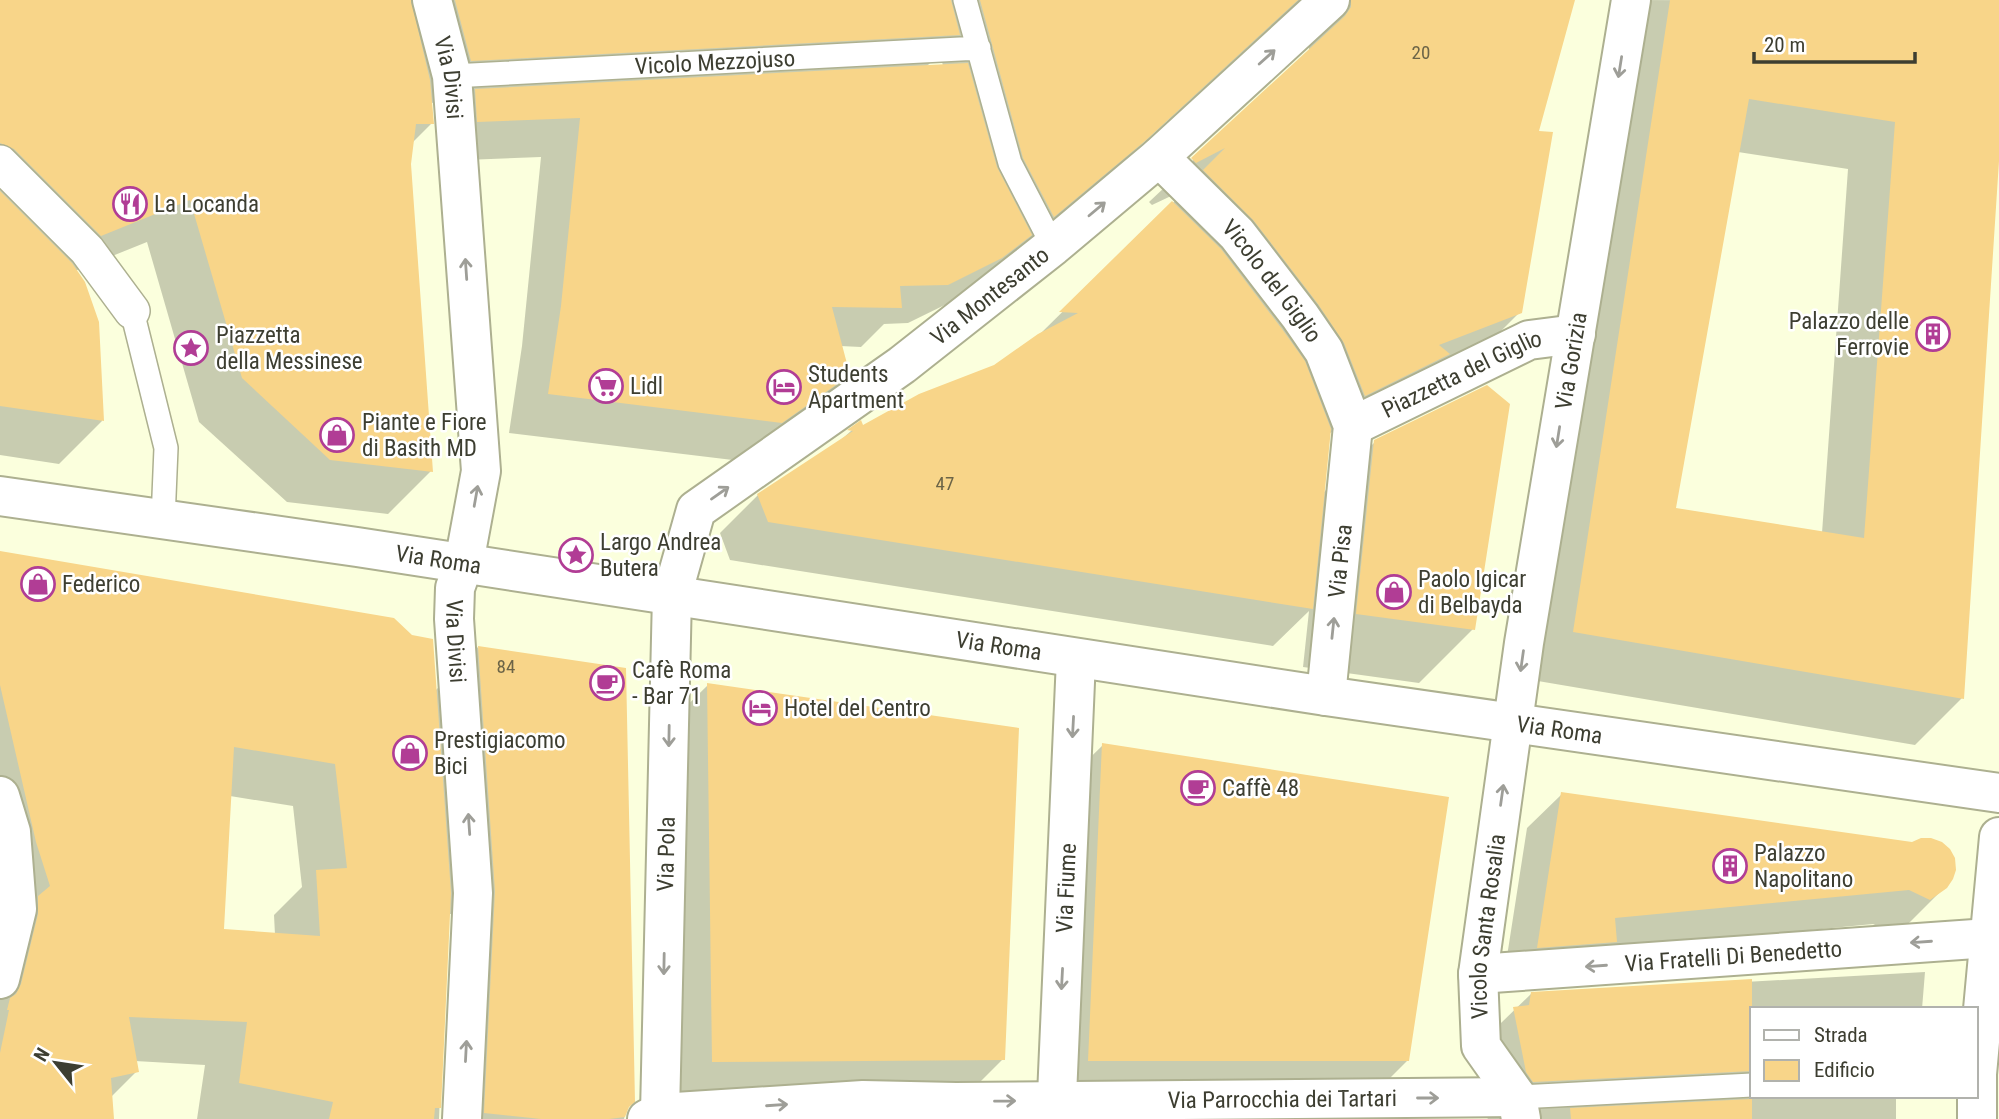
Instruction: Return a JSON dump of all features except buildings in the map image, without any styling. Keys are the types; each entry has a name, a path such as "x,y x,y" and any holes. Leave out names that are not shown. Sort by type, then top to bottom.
{"street":[{"name":"Via Divisi","path":"432,0 452,76 481,471 464,563 455,588 454,619 474,893 462,1119"},
{"name":"Via Montesanto","path":"671,595 696,510 902,365 1054,246 1159,157 1330,0"},
{"name":"Via Gorizia","path":"1512,722 1631,0"},
{"name":"Vicolo del Giglio","path":"1159,157 1237,234 1300,316 1324,351 1353,426"},
{"path":"0,163 87,250 132,311"},
{"name":"Piazzetta del Giglio","path":"1353,426 1530,340 1576,334"},
{"name":"Via Pisa","path":"1326,696 1353,426"},
{"name":"Via Roma","path":"0,496 464,563 1076,659 1999,793"},
{"name":"Via Pola","path":"655,1117 671,595"},
{"name":"Via Fiume","path":"1056,1110 1076,659"},
{"name":"Vicolo Santa Rosalia","path":"1512,722 1478,974 1481,1046 1519,1108"},
{"path":"0,979 17,909 4,821"},
{"path":"1978,1063 1999,837"},
{"name":"Via Fratelli Di Benedetto","path":"1478,974 1989,937"},
{"path":"1977,1098 1977,1119"},
{"name":"Via Parrocchia dei Tartari","path":"655,1117 863,1109 956,1102 1056,1110 1519,1108"}],"lane":[{"path":"965,0 1010,163 1054,246"},
{"name":"Vicolo Mezzojuso","path":"452,76 979,48"},
{"path":"132,311 166,448 163,520"},
{"name":"Via Parrocchia dei Tartari","path":"1519,1108 1750,1085"}],"place":[{"name":"La Locanda","path":"130,204"},
{"name":"Palazzo delle Ferrovie","path":"1933,334"},
{"name":"Piazzetta della Messinese","path":"191,348"},
{"name":"Lidl","path":"606,386"},
{"name":"Students Apartment","path":"784,387"},
{"name":"Piante e Fiore di Basith MD","path":"337,435"},
{"name":"Largo Andrea Butera","path":"576,555"},
{"name":"Federico","path":"38,584"},
{"name":"Paolo Igicar di Belbayda","path":"1394,592"},
{"name":"Cafè Roma - Bar 71","path":"607,683"},
{"name":"Hotel del Centro","path":"760,708"},
{"name":"Prestigiacomo Bici","path":"410,753"},
{"name":"Caffè 48","path":"1198,788"},
{"name":"Palazzo Napolitano","path":"1730,866"}]}
